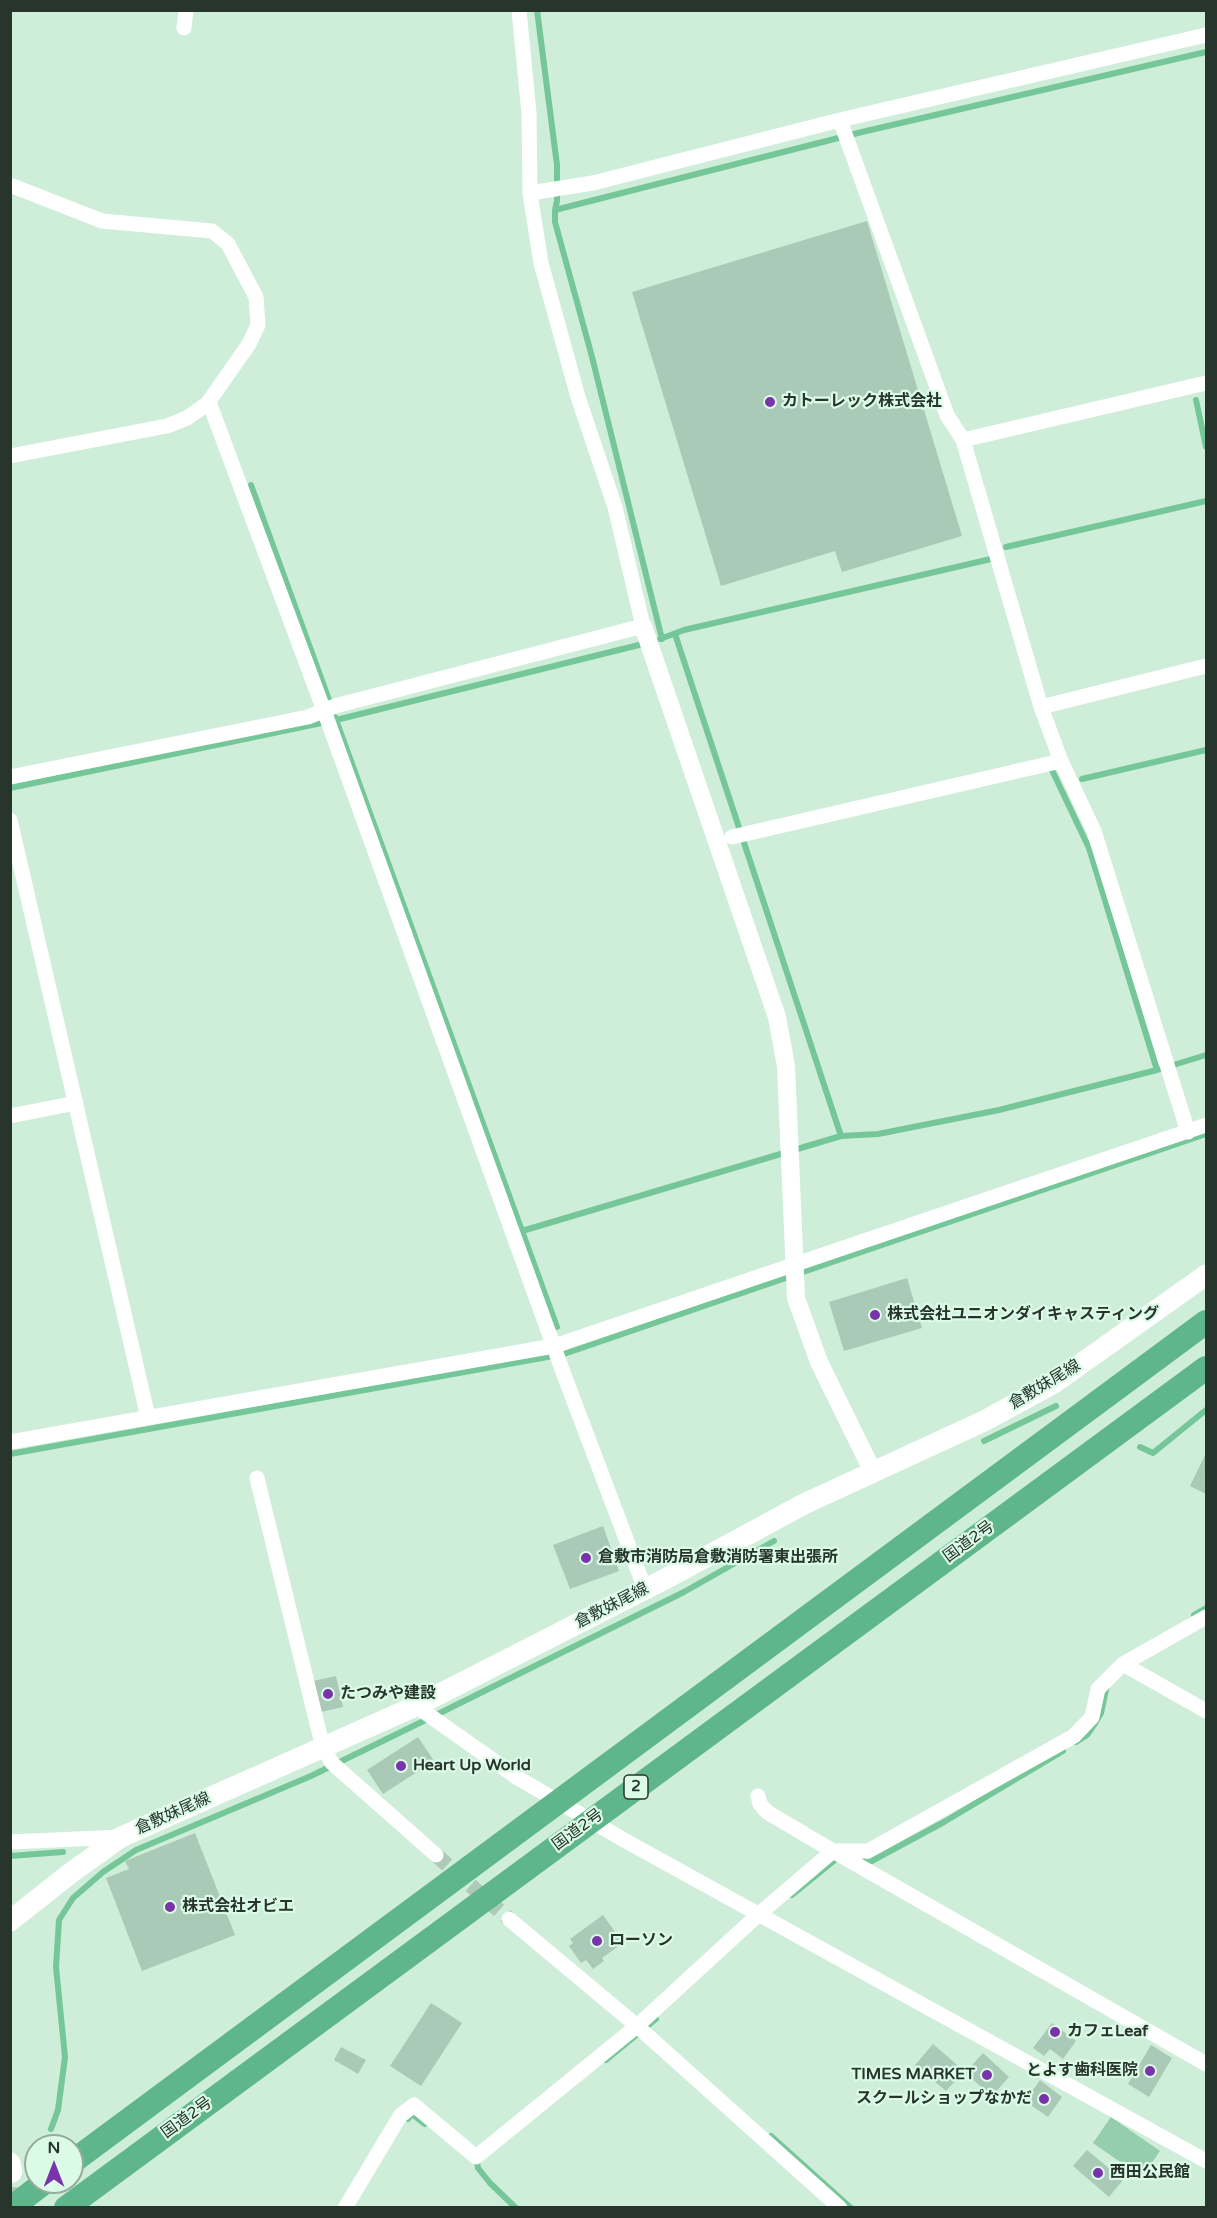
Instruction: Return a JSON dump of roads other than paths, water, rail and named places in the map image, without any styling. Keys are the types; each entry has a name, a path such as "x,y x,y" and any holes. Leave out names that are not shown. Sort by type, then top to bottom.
{"highway":[{"name":"国道2号","path":"84,2153 1206,1322"},
{"name":"国道2号","path":"66,2208 1206,1368"},
{"path":"10,2208 29,2194"}],"main road":[{"name":"倉敷妹尾線","path":"10,1921 121,1837 332,1760 420,1708 804,1504 984,1421 1054,1383 1206,1275"}],"street":[{"path":"184,28 186,10"},
{"path":"519,10 528,102 530,193 541,263 578,397 613,498 643,626 777,1017 786,1066 796,1298 819,1362 873,1472"},
{"path":"530,193 593,183 1206,35"},
{"path":"842,123 947,415 963,440 1041,707 1053,764 1094,831 1188,1132"},
{"path":"10,186 102,221 212,231 228,244 256,297 258,326 249,344 209,402 187,418 167,426 10,456"},
{"path":"963,440 1206,383"},
{"path":"209,402 328,714 556,1352 645,1589"},
{"path":"10,777 328,714 643,626"},
{"path":"1041,707 1206,666"},
{"path":"737,836 1053,764"},
{"path":"10,820 148,1417"},
{"path":"10,1116 76,1103"},
{"path":"10,1442 148,1417 556,1352 794,1266 1206,1125"},
{"path":"256,1478 332,1760 436,1855"},
{"path":"345,2208 400,2116 414,2105 476,2157 641,2030 759,1914 833,1851 868,1851 1074,1736 1092,1717 1098,1689 1122,1666 1206,1617"},
{"path":"1122,1666 1206,1711"},
{"path":"420,1708 518,1778 591,1821 1206,2160"},
{"path":"758,1796 760,1804 767,1812 1206,2064"},
{"path":"10,1842 121,1837"},
{"path":"509,1919 641,2030 840,2208"}],"waterway":[{"path":"537,10 557,165 555,210"},
{"path":"662,639 591,353 555,222 555,210 862,132 1206,52"},
{"path":"1196,400 1206,447"},
{"path":"251,485 332,708"},
{"path":"1006,547 1206,501"},
{"path":"660,639 684,630 991,559"},
{"path":"675,634 841,1136"},
{"path":"10,788 336,720 647,643"},
{"path":"335,717 557,1327"},
{"path":"1082,779 1206,750"},
{"path":"1050,766 1089,848 1157,1070"},
{"path":"522,1231 841,1136 878,1134 999,1110 1157,1070 1206,1055"},
{"path":"10,1454 564,1354 1206,1134"},
{"path":"984,1441 1056,1406"},
{"path":"1140,1447 1153,1453 1206,1410"},
{"path":"51,2129 58,2110 65,2057 56,1967 59,1920 73,1898 103,1872 136,1850 311,1776 444,1711 684,1592 774,1541"},
{"path":"1194,1615 1206,1608"},
{"path":"1076,1742 1087,1735 1101,1713 1107,1685"},
{"path":"864,1861 868,1863 944,1822 1063,1751"},
{"path":"10,1856 63,1852"},
{"path":"792,1895 835,1860"},
{"path":"606,2060 656,2019"},
{"path":"408,2119 412,2114 425,2124"},
{"path":"771,2136 851,2208"},
{"path":"477,2162 478,2168 490,2183 516,2208"}],"tunnel":[{"path":"436,1855 509,1919"},
{"path":"11,2208 12,2172"}],"place":[{"name":"カトーレック株式会社","path":"770,402"},
{"name":"株式会社ユニオンダイキャスティング","path":"875,1315"},
{"name":"倉敷市消防局倉敷消防署東出張所","path":"586,1558"},
{"name":"たつみや建設","path":"328,1694"},
{"name":"Heart Up World","path":"401,1766"},
{"name":"株式会社オビエ","path":"170,1907"},
{"name":"ローソン","path":"597,1941"},
{"name":"カフェLeaf","path":"1055,2032"},
{"name":"とよす歯科医院","path":"1150,2071"},
{"name":"TIMES MARKET","path":"987,2075"},
{"name":"スクールショップなかだ","path":"1044,2099"},
{"name":"西田公民館","path":"1098,2173"}]}
